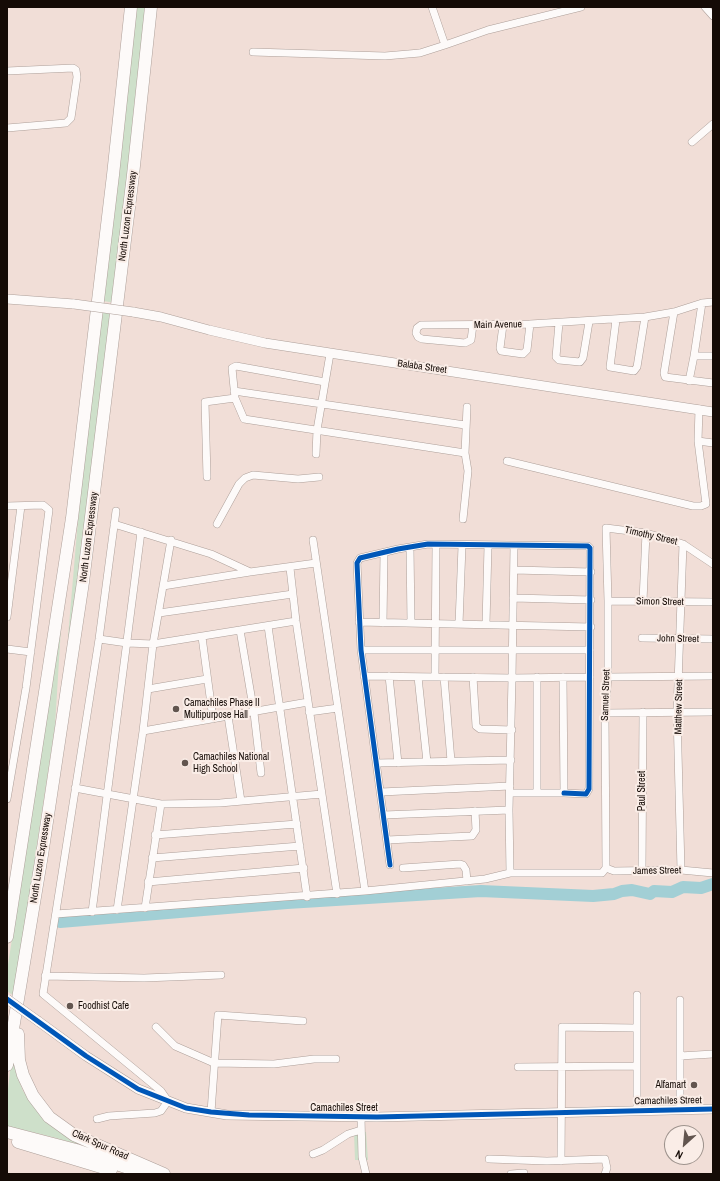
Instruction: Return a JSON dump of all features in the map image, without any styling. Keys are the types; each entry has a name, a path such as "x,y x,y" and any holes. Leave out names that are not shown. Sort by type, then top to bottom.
{"highway":[{"name":"North Luzon Expressway","path":"7,937 24,835 73,510 114,168 130,7"},
{"name":"North Luzon Expressway","path":"7,1065 83,582 133,175 151,7"},
{"path":"7,881 24,835"},
{"name":"Clark Spur Road","path":"19,994 18,1043 20,1065 29,1090 40,1107 54,1121 74,1135 164,1174"},
{"path":"11,1137 76,1150 146,1174"},
{"name":"Clark Spur Road","path":"11,1137 122,1174"}],"street":[{"path":"432,7 445,45"},
{"path":"253,52 385,56 420,53 488,30 582,7"},
{"path":"705,7 713,16"},
{"path":"7,71 73,68 76,70 77,77 71,118 66,123 7,128"},
{"path":"692,142 713,124"},
{"name":"Balaba Street","path":"7,299 74,304 133,312 161,317 265,343 713,412"},
{"name":"Main Avenue","path":"473,325 471,340 465,343 422,339 417,336 416,330 421,325 473,325 503,325 616,320 674,312 702,303 713,302"},
{"path":"689,381 702,303"},
{"path":"674,312 664,375 667,379 713,383"},
{"path":"616,320 610,364 612,368 630,372 636,370 645,317"},
{"path":"559,323 556,357 559,360 580,362 583,358 588,322"},
{"path":"503,325 500,350 523,354 527,350 530,324"},
{"path":"316,454 317,430 330,354"},
{"path":"694,356 713,356"},
{"path":"325,382 236,366 232,368 235,395 244,419 465,453"},
{"path":"207,477 205,402 235,395 322,404 466,425"},
{"path":"463,519 468,472 465,453 467,407"},
{"path":"507,461 693,506 710,504 698,441 699,409"},
{"path":"698,441 713,443"},
{"path":"217,524 239,484 245,478 253,475 298,479 319,477"},
{"path":"7,506 43,505 49,510 31,652 8,784 7,799"},
{"path":"7,617 21,506"},
{"path":"97,1120 108,1116 154,1113 161,1111 168,1101 162,1091 43,994 44,976 56,914 99,639 116,511"},
{"path":"114,524 170,540 224,559 250,572"},
{"name":"Timothy Street","path":"606,528 646,533 683,544 713,564"},
{"name":"Samuel Street","path":"606,528 608,601 608,677 605,713 606,866"},
{"path":"92,912 141,532"},
{"path":"643,601 646,533"},
{"path":"117,910 134,799 153,644 170,540"},
{"path":"313,540 365,891"},
{"name":"Matthew Street","path":"681,870 677,712 683,544"},
{"path":"435,676 436,545"},
{"path":"381,792 510,790 564,794 586,794 588,792 591,627 591,552 588,546 436,545 410,547 360,558 357,560 360,650 377,763 390,865"},
{"path":"460,624 462,546"},
{"path":"486,624 488,546"},
{"path":"510,873 509,810 512,730 514,546"},
{"path":"410,547 411,623"},
{"path":"383,623 384,553"},
{"path":"163,586 316,563"},
{"path":"290,568 309,712 337,894"},
{"path":"514,570 591,572"},
{"path":"159,613 293,594"},
{"path":"513,598 590,600"},
{"name":"Simon Street","path":"608,601 713,602"},
{"path":"99,639 126,643 153,644 296,621"},
{"path":"359,622 591,627"},
{"path":"268,626 281,707 307,897"},
{"path":"240,630 254,712 261,773"},
{"path":"202,636 213,719"},
{"name":"John Street","path":"642,638 713,639"},
{"path":"7,650 31,652"},
{"path":"360,650 590,650"},
{"path":"364,676 512,678 590,677"},
{"path":"389,676 398,763"},
{"path":"608,677 713,676"},
{"path":"418,677 427,762"},
{"path":"444,677 451,761"},
{"path":"473,677 476,726 480,729 512,730"},
{"path":"563,677 564,794"},
{"path":"537,678 537,793"},
{"path":"148,689 207,679"},
{"path":"143,731 308,702"},
{"path":"309,712 338,708"},
{"name":"Paul Street","path":"642,871 643,712"},
{"path":"605,713 713,712"},
{"path":"228,716 241,801"},
{"path":"377,763 511,760"},
{"path":"75,788 161,804 241,801 322,794"},
{"path":"145,908 155,835 161,804"},
{"path":"384,815 509,810"},
{"path":"387,840 472,836 476,830 475,811"},
{"path":"155,835 297,824"},
{"path":"152,858 300,846"},
{"path":"403,868 460,864 463,865 466,870 467,881"},
{"path":"56,914 307,897 467,881 510,873 602,873 606,866"},
{"name":"James Street","path":"606,866 614,871 681,870 713,873"},
{"path":"148,882 304,868"},
{"path":"44,976 144,978 220,975"},
{"path":"637,995 637,1111"},
{"name":"Camachiles Street","path":"7,999 86,1056 138,1089 186,1108 211,1112 249,1115 361,1117 713,1109"},
{"path":"680,1000 680,1110"},
{"path":"211,1112 218,1015 303,1021"},
{"path":"156,1027 175,1046 214,1063 274,1064 314,1058 336,1059"},
{"path":"561,1161 562,1027 636,1028"},
{"path":"680,1056 713,1054"},
{"path":"518,1067 636,1066"},
{"path":"361,1117 362,1157 366,1174"},
{"path":"313,1154 323,1150 348,1134 361,1130"},
{"path":"489,1159 561,1161 605,1159 607,1168 605,1174"},
{"path":"511,1174 524,1173"}],"green space":[{"path":"135,7 148,7 116,303 103,301"},
{"path":"102,307 115,309 72,637 68,637 83,461"},
{"path":"61,627 55,726 14,996 7,991 7,971"},
{"path":"12,1054 14,1055 16,1073 23,1091 39,1112 117,1156 56,1138 7,1126 7,1098"},
{"path":"366,1132 368,1160 355,1160 354,1133"}],"waterway":[{"path":"60,922 287,903 481,891 593,896 614,894 632,890 650,894 654,891 672,892 683,887 701,888 713,884"}],"cycle path":[{"path":"390,865 361,650 357,563 360,558 428,544 588,546 590,548 589,789 586,794 564,793"},
{"path":"7,999 86,1056 138,1089 186,1108 211,1112 249,1115 377,1117 713,1109"}],"place":[{"name":"Camachiles Phase II Multipurpose Hall","path":"176,709"},
{"name":"Camachiles National High School","path":"185,763"},
{"name":"Foodhist Cafe","path":"70,1006"},
{"name":"Alfamart","path":"694,1085"}]}
